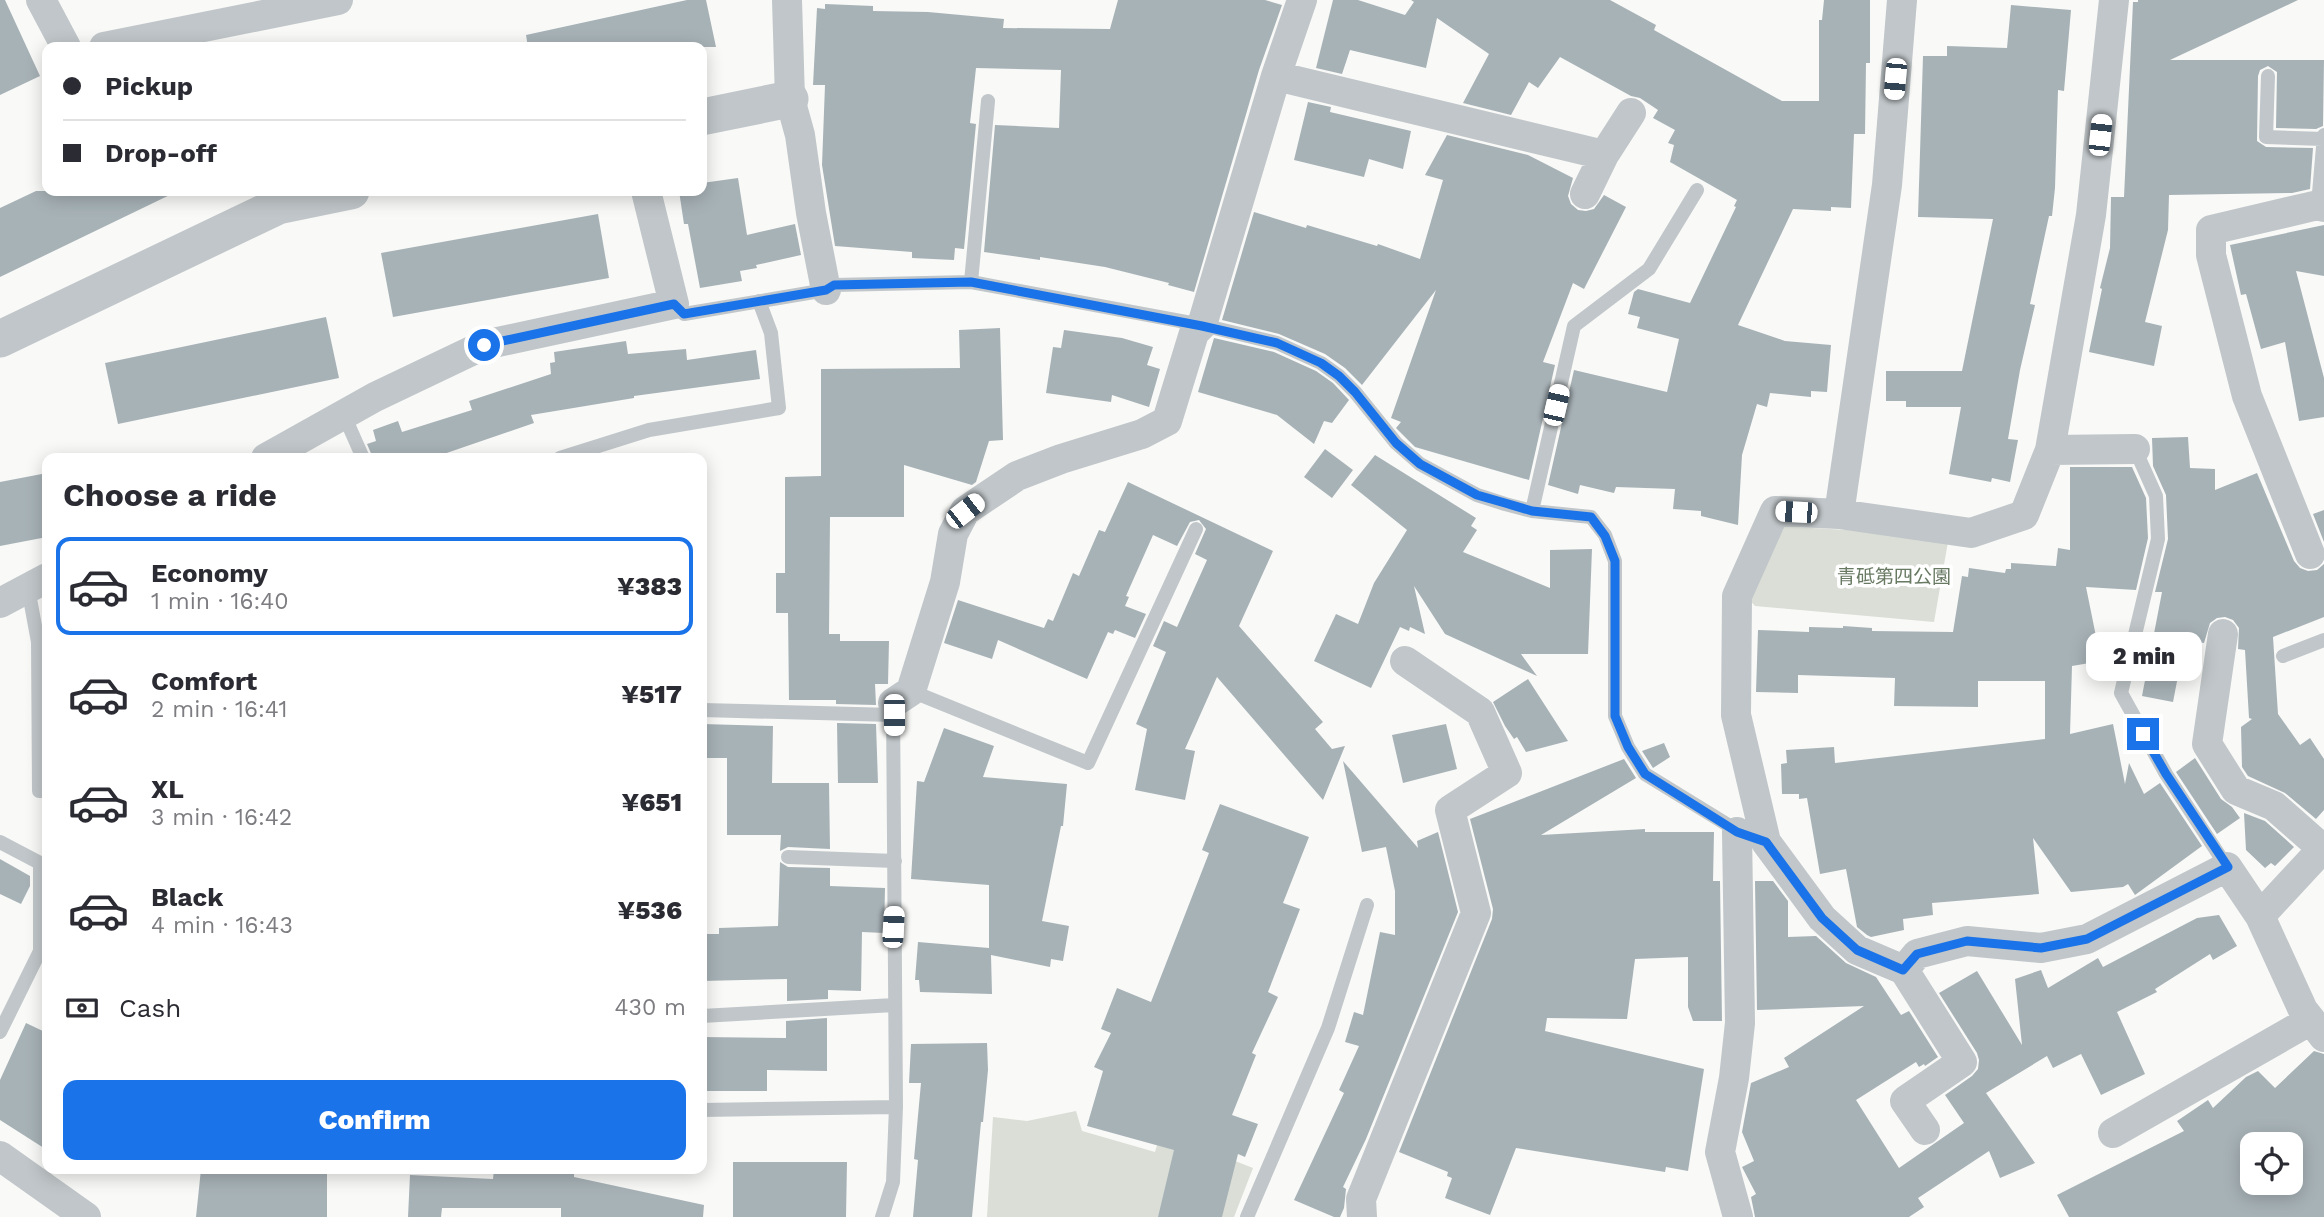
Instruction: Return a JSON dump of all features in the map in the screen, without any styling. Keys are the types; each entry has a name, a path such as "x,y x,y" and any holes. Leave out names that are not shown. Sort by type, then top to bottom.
{"street":[{"path":"41,0 63,42"},
{"path":"129,42 338,0"},
{"path":"787,0 790,99 800,135 826,290"},
{"path":"899,703 945,582 953,534 965,511 1017,476 1061,459 1142,434 1167,421 1194,332 1202,326 1276,76 1302,0"},
{"path":"1839,514 1887,185 1902,0"},
{"path":"1925,1130 1905,1101 1962,1062 1903,970 1857,950 1822,918 1766,842 1736,715 1737,596 1775,511 1839,514 1971,533 2024,515 2050,450 2091,215 2114,0"},
{"path":"1276,76 1604,155"},
{"path":"707,116 790,99"},
{"path":"1585,194 1604,155 1631,113"},
{"path":"0,339 278,206 327,196"},
{"path":"275,453 375,397 484,345 674,304 647,196"},
{"path":"2310,554 2247,396 2211,255 2211,230 2321,206"},
{"path":"2050,450 2135,449"},
{"path":"0,603 38,583"},
{"path":"2223,634 2207,744 2236,790 2274,806 2323,848 2260,916"},
{"path":"1362,1217 1361,1199 1476,913 1450,810 1507,773 1480,712 1405,661"},
{"path":"1737,832 1740,1023 1734,1078 1720,1152 1738,1217"},
{"path":"1903,970 1917,954 1967,941 2041,948 2087,939 2228,867 2260,916 2303,1010 2317,1028 2113,1133"},
{"path":"0,1156 86,1217"}],"lane":[{"path":"2268,76 2266,137 2323,137 2321,206"},
{"path":"971,282 988,101"},
{"path":"1532,511 1574,326 1649,269 1697,190"},
{"path":"674,304 684,314 826,290 834,285 971,282 1277,343 1321,363 1355,392 1396,443 1420,464 1477,495 1532,511 1591,517 1605,536 1615,561 1615,716 1628,747 1645,774 1737,832 1766,842"},
{"path":"576,453 649,430 779,408 771,333 759,301"},
{"path":"344,415 361,453"},
{"path":"2135,449 2156,496 2158,539 2121,693 2166,774 2228,867"},
{"path":"707,710 899,703 1088,763 1196,529"},
{"path":"38,583 39,791 42,791"},
{"path":"2283,656 2324,640"},
{"path":"883,1217 893,1182 896,1107 895,861 899,703"},
{"path":"0,842 40,863 40,951 0,1032"},
{"path":"788,857 895,861"},
{"path":"1247,1217 1328,1028 1367,905"},
{"path":"707,1016 894,1005"},
{"path":"707,1110 896,1107"}],"green space":[{"name":"青砥第四公園","path":"1779,526 1949,536 1934,622 1755,606 1747,597"},
{"path":"1076,1111 1082,1131 1155,1152 1161,1132 1253,1168 1234,1217 987,1217 993,1117 1027,1121"}],"building":[{"path":"0,0 5,0 40,76 0,95"},
{"path":"687,0 706,0 716,47 707,47 707,42 527,42 526,35"},
{"path":"1118,0 1265,0 1282,5 1259,70 1194,292 1105,267 984,252 995,125 1059,128 1061,70 976,68 970,123 976,124 964,249 955,248 954,260 912,258 912,252 835,246 822,165 825,85 813,85 817,8 825,9 825,4 873,6 873,11 928,12 1004,19 1003,28 1110,29"},
{"path":"1333,0 1358,0 1405,15 1414,2 1411,0 1610,0 1656,25 1654,30 1782,101 1819,101 1819,20 1822,20 1824,0 1870,0 1870,63 1866,63 1865,134 1854,134 1851,208 1831,207 1831,211 1793,209 1738,325 1785,341 1831,345 1827,392 1811,391 1811,397 1770,393 1767,407 1757,404 1742,455 1738,525 1701,516 1701,511 1673,509 1675,489 1616,487 1614,493 1580,485 1578,494 1548,485 1574,370 1667,392 1679,339 1637,328 1640,317 1628,314 1634,292 1638,289 1690,303 1737,200 1670,162 1674,145 1668,143 1675,130 1653,118 1658,110 1560,57 1538,88 1529,82 1511,115 1463,103 1489,54 1437,18 1426,68 1350,50 1342,74 1316,68"},
{"path":"2298,0 2170,60 2324,60 2323,126 2316,129 2276,128 2277,72 2268,66 2260,70 2258,76 2257,141 2266,147 2313,148 2310,189 2292,193 2169,195 2168,230 2145,322 2162,326 2154,366 2089,352 2110,248 2111,197 2124,197 2133,2"},
{"path":"2011,5 2071,10 2064,91 2058,90 2052,216 2049,216 2030,304 2035,305 2008,439 2018,440 2010,482 1992,478 1991,482 1949,474 1961,407 1906,407 1906,401 1886,401 1886,371 1962,371 1993,219 1918,217 1923,56 1947,56 1947,46 2007,48"},
{"path":"1308,102 1331,107 1330,112 1411,131 1403,169 1369,159 1364,177 1294,160"},
{"path":"1447,135 1528,155 1573,178 1568,196 1571,204 1578,210 1594,209 1604,195 1626,207 1584,289 1573,283 1543,362 1555,365 1529,480 1415,447 1396,428 1401,422 1391,418 1436,290 1362,385 1345,368 1325,354 1279,334 1222,320 1254,212 1306,228 1307,225 1377,246 1378,244 1420,259 1443,180 1425,175"},
{"path":"738,178 747,235 795,224 801,255 740,271 742,281 700,288 680,196 707,196 707,182"},
{"path":"36,191 42,191 42,196 168,196 0,277 0,208"},
{"path":"598,214 609,278 393,317 381,253"},
{"path":"2324,225 2324,276 2296,271 2324,378 2324,417 2299,421 2285,342 2261,349 2246,294 2241,295 2230,245"},
{"path":"326,317 339,378 118,424 105,363"},
{"path":"1000,328 1003,440 989,441 976,482 972,485 904,465 904,517 830,517 829,634 840,634 840,641 889,641 888,684 875,684 876,705 836,704 836,700 789,700 788,613 776,613 776,573 785,573 785,477 821,476 821,369 960,368 959,330"},
{"path":"1064,330 1122,338 1153,347 1147,365 1160,369 1149,407 1112,395 1111,402 1046,393 1053,347 1061,348"},
{"path":"1214,338 1274,352 1316,371 1333,383 1349,400 1332,423 1324,421 1314,444 1277,415 1198,392"},
{"path":"626,341 628,354 686,349 687,360 756,350 760,379 634,396 531,415 534,423 447,453 371,453 367,444 376,441 373,430 398,421 402,432 472,410 469,401 551,374 550,363 555,362 554,352"},
{"path":"2188,437 2190,468 2215,469 2215,490 2257,473 2294,561 2300,568 2308,571 2317,570 2324,564 2324,617 2273,637 2278,714 2300,745 2310,738 2324,759 2324,810 2316,819 2285,793 2248,776 2242,767 2241,727 2252,719 2249,718 2245,650 2238,649 2239,628 2233,620 2217,618 2210,623 2204,643 2185,640 2173,702 2142,696 2162,592 2155,592 2168,539 2166,495 2153,466 2152,438"},
{"path":"1325,449 1353,470 1332,498 1304,477"},
{"path":"1375,455 1476,518 1471,526 1477,530 1463,552 1550,588 1550,550 1592,549 1588,654 1521,654 1537,676 1445,634 1414,586 1425,634 1410,627 1409,631 1400,627 1371,688 1314,661 1336,614 1358,624 1374,583 1407,530 1351,485"},
{"path":"2070,467 2132,467 2146,498 2148,538 2136,590 2086,587 2101,661 2072,666 2070,734 2113,724 2125,784 2129,763 2144,794 2160,783 2202,846 2135,895 2128,884 2123,887 2071,892 2033,838 2039,894 1932,903 1933,915 1903,919 1904,930 1871,937 1857,927 1846,869 1820,874 1807,798 1799,799 1799,794 1782,794 1781,764 1787,763 1786,750 1834,747 1835,763 2045,739 2045,681 1978,681 1978,707 1894,706 1895,678 1798,675 1798,693 1756,692 1758,630 1809,632 1809,627 1843,626 1872,628 1872,631 1953,632 1962,576 1968,577 1969,568 2005,573 2006,569 2011,569 2011,563 2056,566 2058,548 2070,550"},
{"path":"42,474 42,538 0,546 0,482"},
{"path":"1128,482 1273,551 1239,626 1323,722 1315,729 1332,749 1345,746 1323,800 1217,677 1185,749 1195,751 1185,800 1135,790 1147,729 1136,724 1166,652 1153,646 1164,621 1177,627 1207,560 1195,554 1206,529 1199,520 1190,522 1177,546 1153,535 1126,596 1129,597 1125,606 1146,614 1135,638 1115,630 1113,634 1108,632 1087,679 998,640 992,659 944,643 958,600 1044,628 1048,619 1053,621 1073,573 1079,576 1099,530 1105,532"},
{"path":"2324,510 2324,542 2313,514"},
{"path":"1528,679 1568,741 1526,752 1517,737 1514,739 1505,726 1493,702"},
{"path":"837,723 876,724 878,783 838,783"},
{"path":"707,724 773,726 772,783 829,783 830,849 788,847 780,851 781,835 727,835 727,758 707,758"},
{"path":"1446,724 1457,769 1403,783 1392,735"},
{"path":"944,728 994,746 983,777 1067,784 1063,826 1042,921 1069,926 1063,961 1051,959 1050,967 991,955 992,994 920,992 919,980 915,980 918,942 989,948 989,885 911,879 917,781 924,782"},
{"path":"1664,743 1670,757 1653,768 1642,751"},
{"path":"2195,758 2221,799 2232,807 2240,818 2217,834 2176,772"},
{"path":"1624,759 1636,778 1541,835 1645,829 1645,832 1714,832 1713,881 1720,881 1722,1021 1693,1021 1688,1007 1688,957 1635,959 1627,1019 1547,1018 1545,1031 1704,1069 1688,1171 1666,1167 1665,1172 1516,1148 1490,1215 1445,1198 1452,1178 1447,1176 1448,1172 1399,1152 1492,919 1493,909 1470,819"},
{"path":"1343,761 1418,848 1417,841 1438,832 1458,912 1366,1139 1343,1187 1346,1189 1344,1208 1340,1217 1334,1217 1294,1200 1344,1093 1339,1090 1359,1046 1345,1042 1354,1012 1363,1015 1380,932 1395,935 1395,891 1386,847 1362,852"},
{"path":"1220,804 1309,837 1283,903 1300,909 1268,992 1278,997 1252,1053 1256,1055 1232,1115 1258,1124 1245,1157 1238,1154 1222,1217 1158,1217 1174,1150 1087,1126 1103,1071 1094,1067 1111,1033 1101,1029 1117,988 1151,1002 1209,853 1202,850"},
{"path":"2244,813 2265,821 2294,847 2275,866 2271,863 2265,868 2246,850"},
{"path":"0,859 30,876 30,886 21,904 0,894"},
{"path":"780,862 788,867 830,868 830,886 885,888 884,933 862,932 861,991 828,990 828,999 787,1001 787,979 707,981 707,934 719,934 719,928 778,926"},
{"path":"1755,881 1773,881 1788,901 1788,937 1816,936 1846,963 1876,977 1901,1015 1909,1011 1938,1057 1925,1066 1924,1064 1919,1067 1916,1062 1856,1100 1899,1168 1964,1123 1945,1095 1978,1069 1977,1053 1939,993 1977,971 2022,1045 2015,979 2041,970 2048,988 2098,958 2103,967 2197,918 2219,915 2237,946 2213,960 2210,954 2155,989 2157,992 2117,1012 2145,1074 2101,1095 2081,1054 2053,1068 2047,1056 1986,1093 2035,1163 2000,1178 1989,1151 1918,1198 1924,1207 1909,1217 1755,1217 1751,1197 1756,1194 1742,1167 1754,1161 1742,1132 1751,1083 1789,1067 1784,1058 1864,1006 1757,1010"},
{"path":"827,1018 827,1071 767,1070 767,1091 707,1091 707,1037 786,1038 786,1021"},
{"path":"26,1023 42,1031 42,1147 0,1120 0,1080"},
{"path":"987,1043 988,1070 972,1217 913,1217 918,1160 914,1159 921,1083 909,1083 911,1044"},
{"path":"2314,1051 2324,1054 2324,1217 2069,1217 2057,1195 2184,1131 2177,1121 2208,1100 2213,1108 2246,1077 2258,1071 2275,1088"},
{"path":"733,1162 847,1162 846,1217 733,1217"},
{"path":"200,1174 327,1174 327,1217 196,1217"},
{"path":"494,1174 574,1174 574,1177 704,1205 703,1217 561,1217 561,1208 442,1208 441,1217 408,1217 410,1175 493,1179"}],"route":[{"path":"484,345 674,304 684,314 826,290 834,285 971,282 1277,343 1321,363 1339,376 1396,443 1420,464 1477,495 1532,511 1591,517 1605,536 1615,561 1615,716 1628,747 1645,774 1737,832 1766,842 1822,918 1857,950 1903,970 1917,954 1967,941 2041,948 2087,939 2228,867 2166,774 2143,734"}]}
